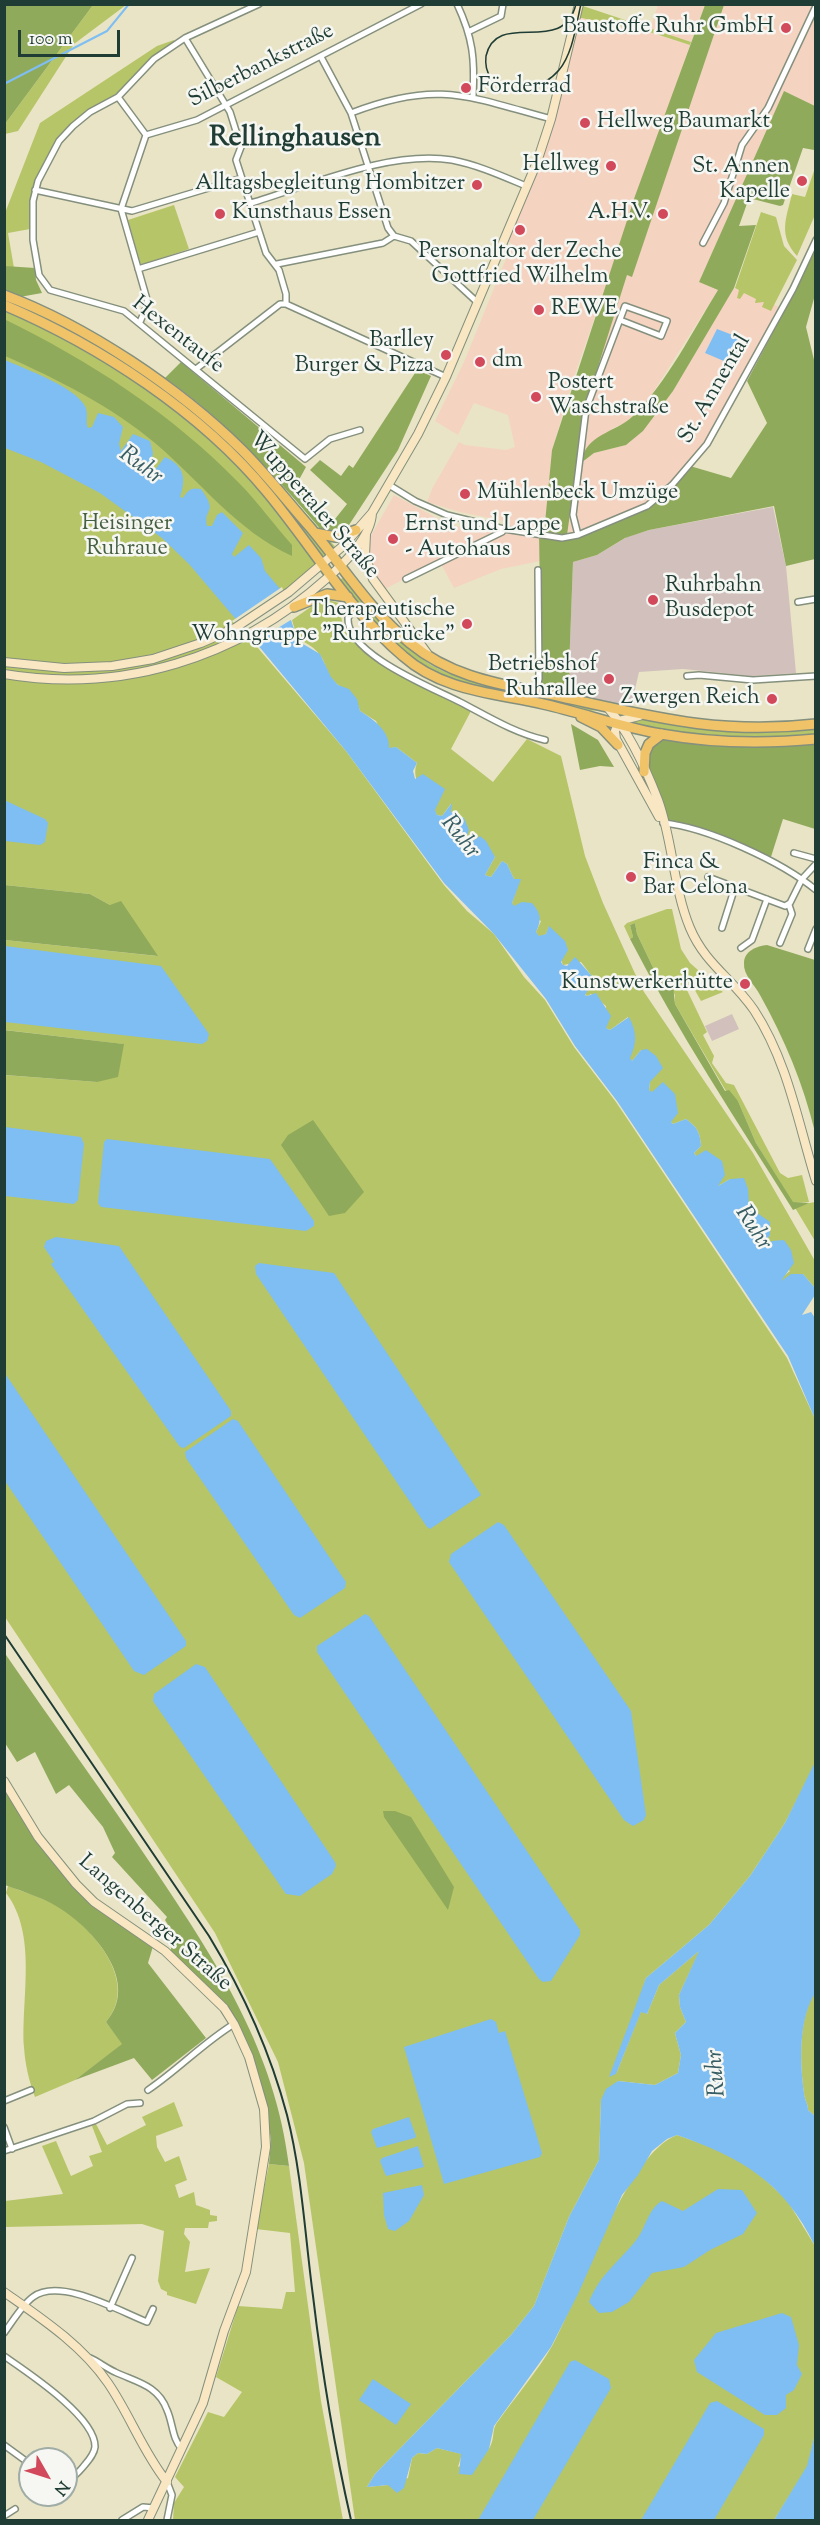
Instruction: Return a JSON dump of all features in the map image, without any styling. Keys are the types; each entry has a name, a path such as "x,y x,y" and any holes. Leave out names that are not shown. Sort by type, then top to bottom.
{"main road":[{"path":"4,662 38,667 112,666 175,653 235,628 298,585 332,555 372,513 446,377 526,186 551,119 579,4"},
{"name":"Wuppertaler Straße","path":"4,295 52,315 97,340 202,415 242,450 392,628 434,661 468,677 641,716 714,727 816,724"},
{"name":"Wuppertaler Straße","path":"4,305 48,324 93,349 197,423 252,475 356,607 404,658 427,673 463,688 544,704 662,734 750,742 816,739"},
{"path":"372,513 366,532 365,556 373,579 434,661"},
{"path":"315,534 336,537 356,530"},
{"path":"4,674 37,678 115,677 181,663 241,640 310,598 341,565 366,532"},
{"path":"310,598 330,594 348,597"},
{"path":"606,707 620,723 658,801 689,926 708,962 754,1010 774,1048 794,1097 816,1181"},
{"path":"574,712 601,727 618,745 663,823"},
{"path":"618,745 615,731 620,723 641,716"},
{"path":"645,772 645,753 649,744 662,734"},
{"name":"Langenberger Straße","path":"4,1781 38,1837 76,1884 94,1902 165,1951 218,2001 234,2024 260,2091 265,2117 266,2147 246,2272 224,2331 206,2395 147,2520"},
{"path":"4,2292 25,2306 85,2356 117,2397 166,2482"}],"street":[{"name":"Hexentaufe","path":"259,4 185,38 154,58 118,97 90,112 73,126 47,162 35,190 33,240 39,275 44,285 50,290 124,311 140,322 305,459 330,439 360,430"},
{"name":"Silberbankstraße","path":"146,135 197,120 421,4"},
{"path":"457,4 470,31 475,63 473,96"},
{"path":"470,31 501,16 503,4"},
{"path":"704,243 724,203 742,145 768,108 816,6"},
{"path":"185,38 230,112 241,147 236,160 266,254 277,264 286,294 286,304"},
{"path":"321,57 351,113 384,222 394,236 411,241 477,302"},
{"path":"351,113 385,100 436,92 473,96 551,119"},
{"path":"118,97 146,135 121,209 148,303 148,310 140,322"},
{"path":"251,203 367,167 402,160 439,159 474,165 526,186"},
{"path":"35,190 132,211 242,178"},
{"path":"138,269 259,232"},
{"path":"277,264 383,243 394,236"},
{"name":"St. Annental","path":"389,485 415,501 447,515 504,529 562,538 579,535 647,506 672,484 707,444 793,289 816,240"},
{"path":"196,369 280,304 286,304 292,309 347,333 352,332 446,377"},
{"path":"579,535 573,515 586,409 625,306 667,321 661,336 620,320"},
{"path":"406,579 504,529"},
{"path":"538,570 541,693"},
{"path":"798,602 816,599"},
{"path":"356,607 348,618 351,630 367,649 393,668 519,733 545,740"},
{"path":"687,676 753,680 816,676"},
{"path":"663,823 688,827 772,861 816,890"},
{"path":"780,943 792,914 789,905 802,879 816,861 794,853"},
{"path":"708,877 789,905"},
{"path":"722,928 735,887"},
{"path":"741,948 752,940 767,899"},
{"path":"808,950 816,929"},
{"path":"148,2090 173,2072 211,2038 234,2024"},
{"path":"4,2101 31,2090"},
{"path":"4,2151 94,2121 127,2104 140,2103"},
{"path":"4,2127 12,2149"},
{"path":"110,2308 132,2258"},
{"path":"4,2333 25,2306 38,2294 59,2289 147,2322 153,2309"},
{"path":"4,2355 59,2397 91,2432 94,2440 93,2454 78,2472"},
{"path":"85,2356 147,2385 163,2400 176,2442 182,2450"},
{"path":"4,2445 18,2455"},
{"path":"166,2482 172,2495 167,2520"},
{"path":"122,2520 143,2507 154,2508"},
{"path":"4,2516 15,2510"}],"shaded area":[{"path":"658,5 705,5 691,42 650,29"},
{"path":"724,5 815,5 815,106 784,91 699,282 718,290 647,402 625,423 613,428 582,463 594,453 626,445 643,431 673,391 734,288 782,308 707,444 657,499 587,532 567,535 580,435 594,378 627,275 632,276"},
{"path":"577,17 653,33 690,45 575,374 552,450 544,533 539,533 540,561 501,569 454,588 441,564 504,532 509,522 460,512 427,502 433,487 459,442 465,445 506,450 515,447 508,415 474,403 458,435 435,421 464,362 512,244 504,239 537,162"},
{"path":"394,495 446,523 476,531 496,531 383,590 369,557 369,539"},
{"path":"773,507 786,566 796,673 752,676 683,669 639,672 630,711 573,696 569,670 573,562 597,555 627,537 649,530"},
{"path":"732,1014 739,1029 712,1041 705,1026"}],"green space":[{"path":"4,5 93,5 5,124"},
{"path":"93,5 126,5 74,44 18,131 5,134 5,124"},
{"path":"580,5 691,42 690,45 653,33 577,17"},
{"path":"705,5 724,5 632,277 627,275 585,408 567,535 577,535 638,512 690,466 731,478 767,423 747,381 795,291 815,246 815,295 806,327 816,368 815,559 786,566 774,506 649,530 625,538 597,555 573,562 569,670 573,696 537,690 539,533 544,533 552,450 635,196"},
{"path":"174,40 175,44 151,59 119,92 91,109 59,138 44,162 32,192 30,229 8,233 14,268 5,266 5,213 40,123 157,46"},
{"path":"784,91 815,106 814,150 803,148 783,205 749,198 739,226 756,225 734,288 673,391 643,431 626,445 594,453 581,463 584,453 595,440 626,422 646,402 679,356 718,290 699,282"},
{"path":"815,168 815,215 797,256 787,241 786,219 792,194 805,197"},
{"path":"174,205 189,249 141,265 128,220"},
{"path":"761,212 776,217 784,246 797,260 771,311 762,307 764,302 755,303 756,299 744,293 740,299 737,298 739,290 735,288"},
{"path":"5,266 35,268 36,280 42,293 14,298 5,295"},
{"name":"Heisinger Ruhraue","path":"5,296 54,313 208,414 278,482 339,551 246,634 346,751 444,885 467,911 494,934 524,977 545,1000 574,1047 616,1102 787,1358 815,1419 816,1762 785,1823 750,1876 709,1925 646,1978 616,2074 641,2011 647,2014 659,1985 700,1950 679,1995 680,2007 686,2022 675,2033 681,2055 678,2073 655,2085 618,2081 601,2100 599,2160 569,2217 534,2306 511,2335 375,2474 367,2487 388,2485 408,2478 412,2458 418,2453 427,2454 437,2448 462,2454 458,2467 476,2460 489,2449 496,2424 552,2346 622,2197 640,2169 658,2148 677,2135 725,2152 759,2174 787,2200 815,2246 815,2434 808,2466 774,2520 355,2520 304,2163 278,2062 215,1933 5,1617 4,1075 97,1082 123,1044 5,1030 5,940 157,956 110,905 90,894 5,885"},
{"path":"4,319 98,371 186,434 253,498 292,545 292,556 272,546 236,519 155,443 120,417 64,384 5,356"},
{"path":"181,362 306,467 295,487 335,519 347,504 310,470 320,460 341,476 349,465 353,468 417,370 431,376 398,450 349,525 340,531 331,533 323,532 229,430 165,378"},
{"path":"344,577 402,641 424,660 440,669 483,685 600,710 590,711 494,690 446,677 424,668 406,657 379,631 338,581"},
{"path":"328,600 339,603 344,627 373,655 404,676 471,711 451,749 493,782 527,739 561,756 585,856 603,903 642,989 753,1153 815,1261 815,1288 803,1274 781,1282 780,1279 790,1271 760,1246 770,1235 739,1216 730,1179 718,1186 696,1156 694,1153 701,1146 699,1133 695,1127 686,1119 673,1124 671,1122 649,1090 650,1082 641,1050 632,1061 629,1058 628,1017 610,1030 606,1028 606,1006 591,994 587,996 585,994 591,975 581,962 563,965 549,927 546,934 539,937 536,932 541,921 513,906 520,879 514,879 507,864 502,861 491,877 485,875 495,857 473,840 464,844 464,818 451,812 451,804 442,816 437,815 418,783 415,770 417,763 396,747 388,749 376,721 360,711 355,698 331,677 320,655 298,635 292,620 315,604"},
{"path":"641,716 682,724 815,724 815,738 750,741 639,728 624,720"},
{"path":"571,724 598,740 614,767 600,766 580,770"},
{"path":"661,735 712,741 815,739 815,829 783,819 770,860 689,826 663,823 645,759 645,753"},
{"path":"5,885 90,894 110,905 121,901 158,956 5,940"},
{"path":"672,909 681,949 690,963 723,992 701,1001 692,985 686,988 707,1032 703,1035 714,1056 712,1063 726,1083 734,1085 780,1173 788,1178 802,1175 809,1202 793,1203 756,1143 738,1101 726,1091 675,1004 675,995 667,982 659,980 637,934 635,923 630,925 633,937 630,939 624,926 627,923"},
{"path":"635,923 637,934 659,980 673,985 675,1004 725,1091 729,1090 738,1101 756,1143 793,1202 809,1203 793,1210 708,1076 630,939 633,937 630,925"},
{"path":"767,945 815,960 815,1132 805,1096 785,1045 744,967 746,955 749,952"},
{"path":"4,1030 124,1044 118,1077 97,1082 5,1075"},
{"path":"313,1120 364,1192 345,1213 329,1216 281,1145 288,1135"},
{"path":"815,1202 815,1241 794,1206"},
{"path":"4,1652 136,1842 201,1940 221,1975 257,2047 271,2084 282,2124 289,2166 269,2164 271,2140 266,2107 237,2023 169,1953 176,1938 165,1920 167,1917 112,1857 115,1853 103,1827 69,1785 56,1794 35,1752 17,1762 5,1743"},
{"path":"4,1782 75,1884 154,1943 148,1963 206,2038 152,2080 134,2058 75,2080 122,2044 106,2022 115,2007 118,1991 116,1976 110,1960 100,1946 76,1920 50,1903 5,1885"},
{"path":"383,1811 395,1811 411,1817 454,1887 448,1910 384,1817"},
{"path":"8,1886 36,1896 64,1910 100,1945 116,1975 118,1991 115,2007 106,2022 123,2044 75,2080 35,2097 25,2060 24,2047 25,1947 16,1910 6,1893"},
{"path":"815,1992 815,2116 808,2110 805,2097 801,2055 803,2027 809,2003"},
{"path":"174,2102 183,2126 156,2136 157,2147 165,2162 179,2156 187,2180 175,2185 179,2198 194,2192 196,2205 210,2210 210,2215 217,2216 217,2221 209,2222 208,2228 185,2228 184,2234 190,2242 185,2272 210,2268 196,2304 167,2295 167,2292 161,2289 158,2281 164,2231 142,2224 5,2227 5,2201 63,2194 42,2146 56,2141 71,2176 93,2166 89,2156 102,2152 92,2126 96,2124 107,2145 146,2125 142,2117"},
{"path":"269,2164 289,2166 321,2401 343,2520 173,2520 174,2503 184,2487 175,2477 208,2412 224,2417 242,2392 216,2377 238,2306 282,2309 286,2292 295,2292 290,2233 256,2229"}],"water":[{"path":"717,329 743,339 731,364 705,353"},
{"name":"Ruhr","path":"5,360 71,392 85,406 88,428 92,427 98,413 114,417 123,427 119,444 121,451 133,434 150,441 153,453 150,470 154,471 165,457 172,461 182,474 183,484 180,497 183,498 188,491 195,488 201,489 206,497 210,507 206,520 207,526 212,526 217,515 222,512 243,533 232,554 234,557 249,545 261,558 265,571 281,590 296,635 303,644 320,654 331,677 338,685 349,689 357,699 360,711 380,726 387,736 389,748 396,747 417,763 413,771 415,779 423,774 445,789 435,810 437,815 442,816 452,803 451,812 464,818 469,830 464,844 480,836 486,841 495,857 485,875 491,877 502,861 507,864 514,879 521,879 512,903 514,906 522,902 532,903 540,917 536,932 539,936 546,934 549,926 565,941 568,950 561,962 563,965 567,966 575,957 591,975 593,982 585,995 596,993 611,1016 606,1028 610,1030 629,1017 635,1038 630,1058 632,1061 641,1050 647,1049 656,1056 663,1068 650,1082 649,1090 652,1092 663,1082 675,1094 678,1113 671,1122 673,1124 686,1119 695,1127 699,1133 701,1146 694,1153 696,1156 706,1150 722,1161 725,1175 718,1186 730,1179 744,1178 748,1189 749,1204 739,1215 753,1210 770,1222 770,1235 761,1248 772,1241 784,1240 791,1250 794,1263 781,1281 791,1274 803,1274 815,1288 815,1295 802,1315 811,1312 815,1318 815,1419 788,1356 617,1101 575,1046 546,999 494,934 444,883 346,751 262,650 189,564 162,538 100,493 41,462 5,448"},
{"path":"4,800 45,819 48,823 45,842 40,845 5,841"},
{"path":"5,946 161,966 209,1034 207,1041 202,1044 5,1022"},
{"path":"5,1127 81,1137 84,1144 78,1200 74,1204 5,1196"},
{"path":"107,1139 270,1159 314,1221 314,1226 306,1231 101,1207 98,1203 104,1142"},
{"path":"56,1237 119,1246 231,1411 231,1416 184,1448 180,1447 51,1264 54,1262 44,1247 46,1241"},
{"path":"259,1263 334,1273 481,1495 430,1529 427,1527 256,1274 255,1266"},
{"path":"4,1372 186,1641 186,1646 144,1675 134,1671 5,1481"},
{"path":"233,1419 238,1421 346,1582 345,1588 300,1618 294,1615 186,1458 185,1452"},
{"path":"498,1522 504,1525 631,1711 646,1815 644,1820 633,1826 624,1820 449,1562 451,1554"},
{"path":"365,1614 369,1616 580,1930 580,1935 551,1981 543,1982 539,1979 317,1652 317,1646"},
{"path":"196,1664 205,1667 335,1862 336,1866 332,1874 300,1896 286,1894 153,1701 154,1694"},
{"name":"Ruhr","path":"815,1762 816,1992 803,2027 801,2055 805,2097 808,2110 815,2116 815,2246 790,2205 759,2175 722,2153 677,2135 667,2139 652,2151 638,2175 622,2195 578,2294 551,2347 494,2426 489,2449 472,2475 459,2474 461,2454 437,2448 427,2454 418,2453 412,2458 404,2488 397,2493 388,2485 367,2487 375,2474 511,2335 534,2306 569,2217 599,2160 601,2100 606,2089 618,2081 655,2085 678,2073 681,2055 675,2033 686,2022 680,2007 679,1995 699,1951 659,1985 647,2014 641,2012 616,2074 609,2077 646,1978 709,1925 750,1876 785,1823"},
{"path":"491,2019 496,2022 499,2033 505,2031 542,2153 540,2157 444,2184 404,2047"},
{"path":"409,2117 415,2138 377,2148 371,2132 373,2129"},
{"path":"418,2146 424,2167 386,2176 380,2161 382,2158"},
{"path":"422,2185 424,2195 409,2221 395,2231 388,2229 384,2215 383,2193"},
{"path":"718,2189 742,2190 757,2213 743,2234 710,2250 684,2267 652,2273 629,2302 612,2312 599,2313 589,2302 593,2292 637,2239 657,2204 662,2201 683,2211"},
{"path":"782,2313 791,2317 799,2345 797,2365 802,2374 794,2390 786,2395 786,2408 777,2415 765,2415 697,2372 694,2360 716,2333"},
{"path":"575,2360 609,2379 611,2388 533,2520 478,2520 570,2362"},
{"path":"373,2379 411,2404 396,2425 359,2400"},
{"path":"717,2401 764,2429 764,2435 714,2520 641,2520 710,2403"},
{"path":"815,2434 815,2520 774,2520 807,2466"}],"pier":[{"path":"282,587 294,618 252,644 232,621"}],"waterway":[{"path":"4,84 107,31 129,4"}],"tram line":[{"path":"576,4 569,20 558,28 545,32 503,35 492,42 486,56 487,70 491,78 498,85 516,91 535,87 552,77 568,55 581,4"}],"railway":[{"path":"4,1634 209,1936 244,2000 264,2045 280,2091 292,2137 303,2205 324,2381 351,2520"}],"place":[{"name":"Baustoffe Ruhr GmbH","path":"786,28"},
{"name":"Förderrad","path":"466,88"},
{"name":"Hellweg Baumarkt","path":"585,123"},
{"name":"Hellweg","path":"611,166"},
{"name":"St. Annen Kapelle","path":"802,181"},
{"name":"Alltagsbegleitung Hombitzer","path":"477,185"},
{"name":"Kunsthaus Essen","path":"220,214"},
{"name":"A.H.V.","path":"663,214"},
{"name":"Personaltor der Zeche Gottfried Wilhelm","path":"520,230"},
{"name":"REWE","path":"539,310"},
{"name":"Barlley Burger & Pizza","path":"446,355"},
{"name":"dm","path":"480,362"},
{"name":"Postert Waschstraße","path":"536,397"},
{"name":"Mühlenbeck Umzüge","path":"465,494"},
{"name":"Ernst und Lappe - Autohaus","path":"393,539"},
{"name":"Ruhrbahn Busdepot","path":"653,600"},
{"name":"Therapeutische Wohngruppe \"Ruhrbrücke\"","path":"467,624"},
{"name":"Betriebshof Ruhrallee","path":"609,679"},
{"name":"Zwergen Reich","path":"772,699"},
{"name":"Finca & Bar Celona","path":"631,877"},
{"name":"Kunstwerkerhütte","path":"745,984"}],"district":[{"name":"Rellinghausen","path":"295,140"}]}
